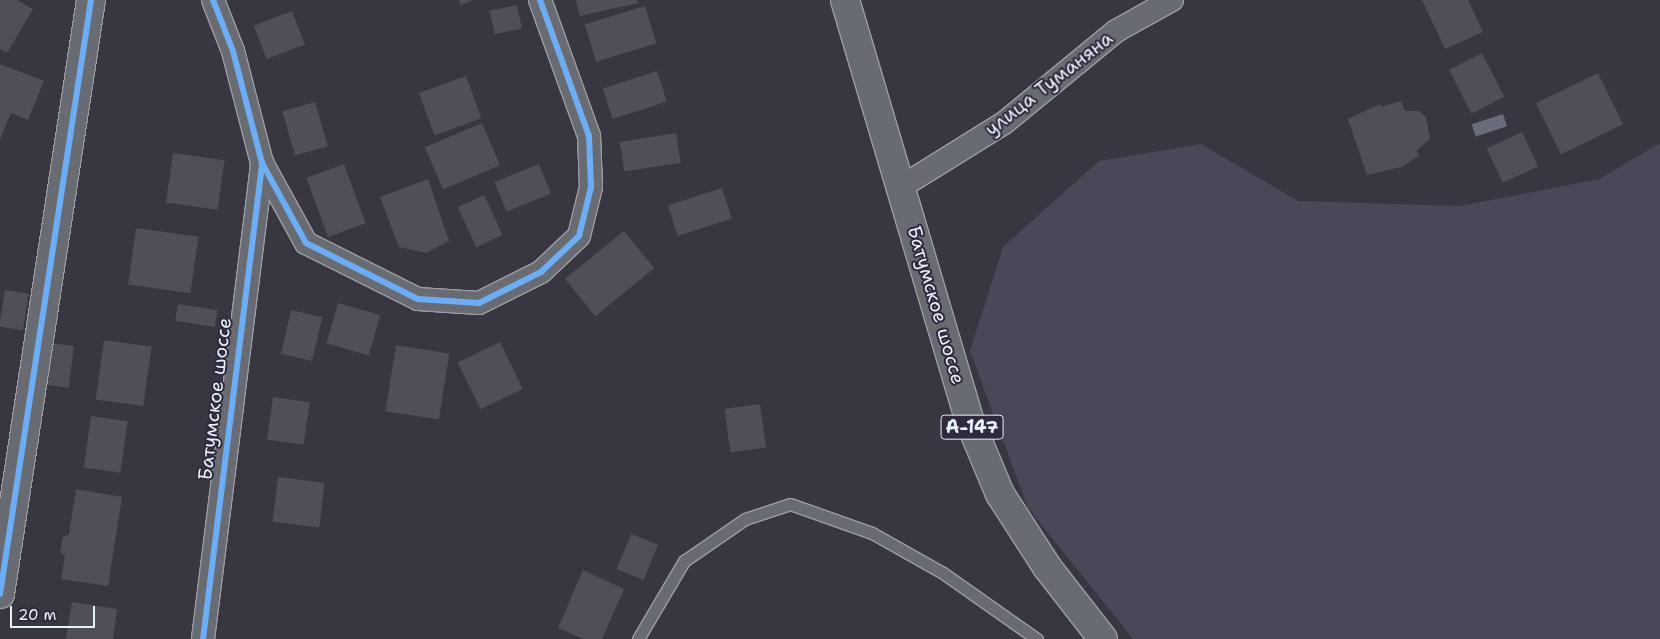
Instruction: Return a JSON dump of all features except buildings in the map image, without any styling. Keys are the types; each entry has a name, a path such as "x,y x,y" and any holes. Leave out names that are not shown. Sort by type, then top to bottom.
{"main road":[{"path":"0,594 91,0"},
{"name":"Батумское шоссе","path":"845,0 902,187 970,422 1000,494 1047,568 1103,639"}],"street":[{"name":"Батумское шоссе","path":"213,0 233,52 262,163 306,243 418,300 479,303 541,272 579,236 590,187 589,136 540,0"},
{"name":"улица Туманяна","path":"902,187 1004,123 1116,31 1172,0"},
{"name":"Батумское шоссе","path":"203,639 262,163"}],"lane":[{"path":"638,639 684,561 745,519 790,504 872,533 943,573 1037,639"}],"shaded area":[{"path":"1503,114 1507,126 1476,137 1472,124"},
{"path":"1660,143 1660,639 1133,639 1028,508 970,351 1003,247 1099,161 1201,144 1298,201 1461,206 1599,179"}],"cycle path":[{"path":"0,594 91,0"},
{"path":"213,0 233,51 262,163 306,243 418,299 479,303 541,272 579,236 591,187 589,136 540,0"},
{"path":"203,639 262,163"}]}
